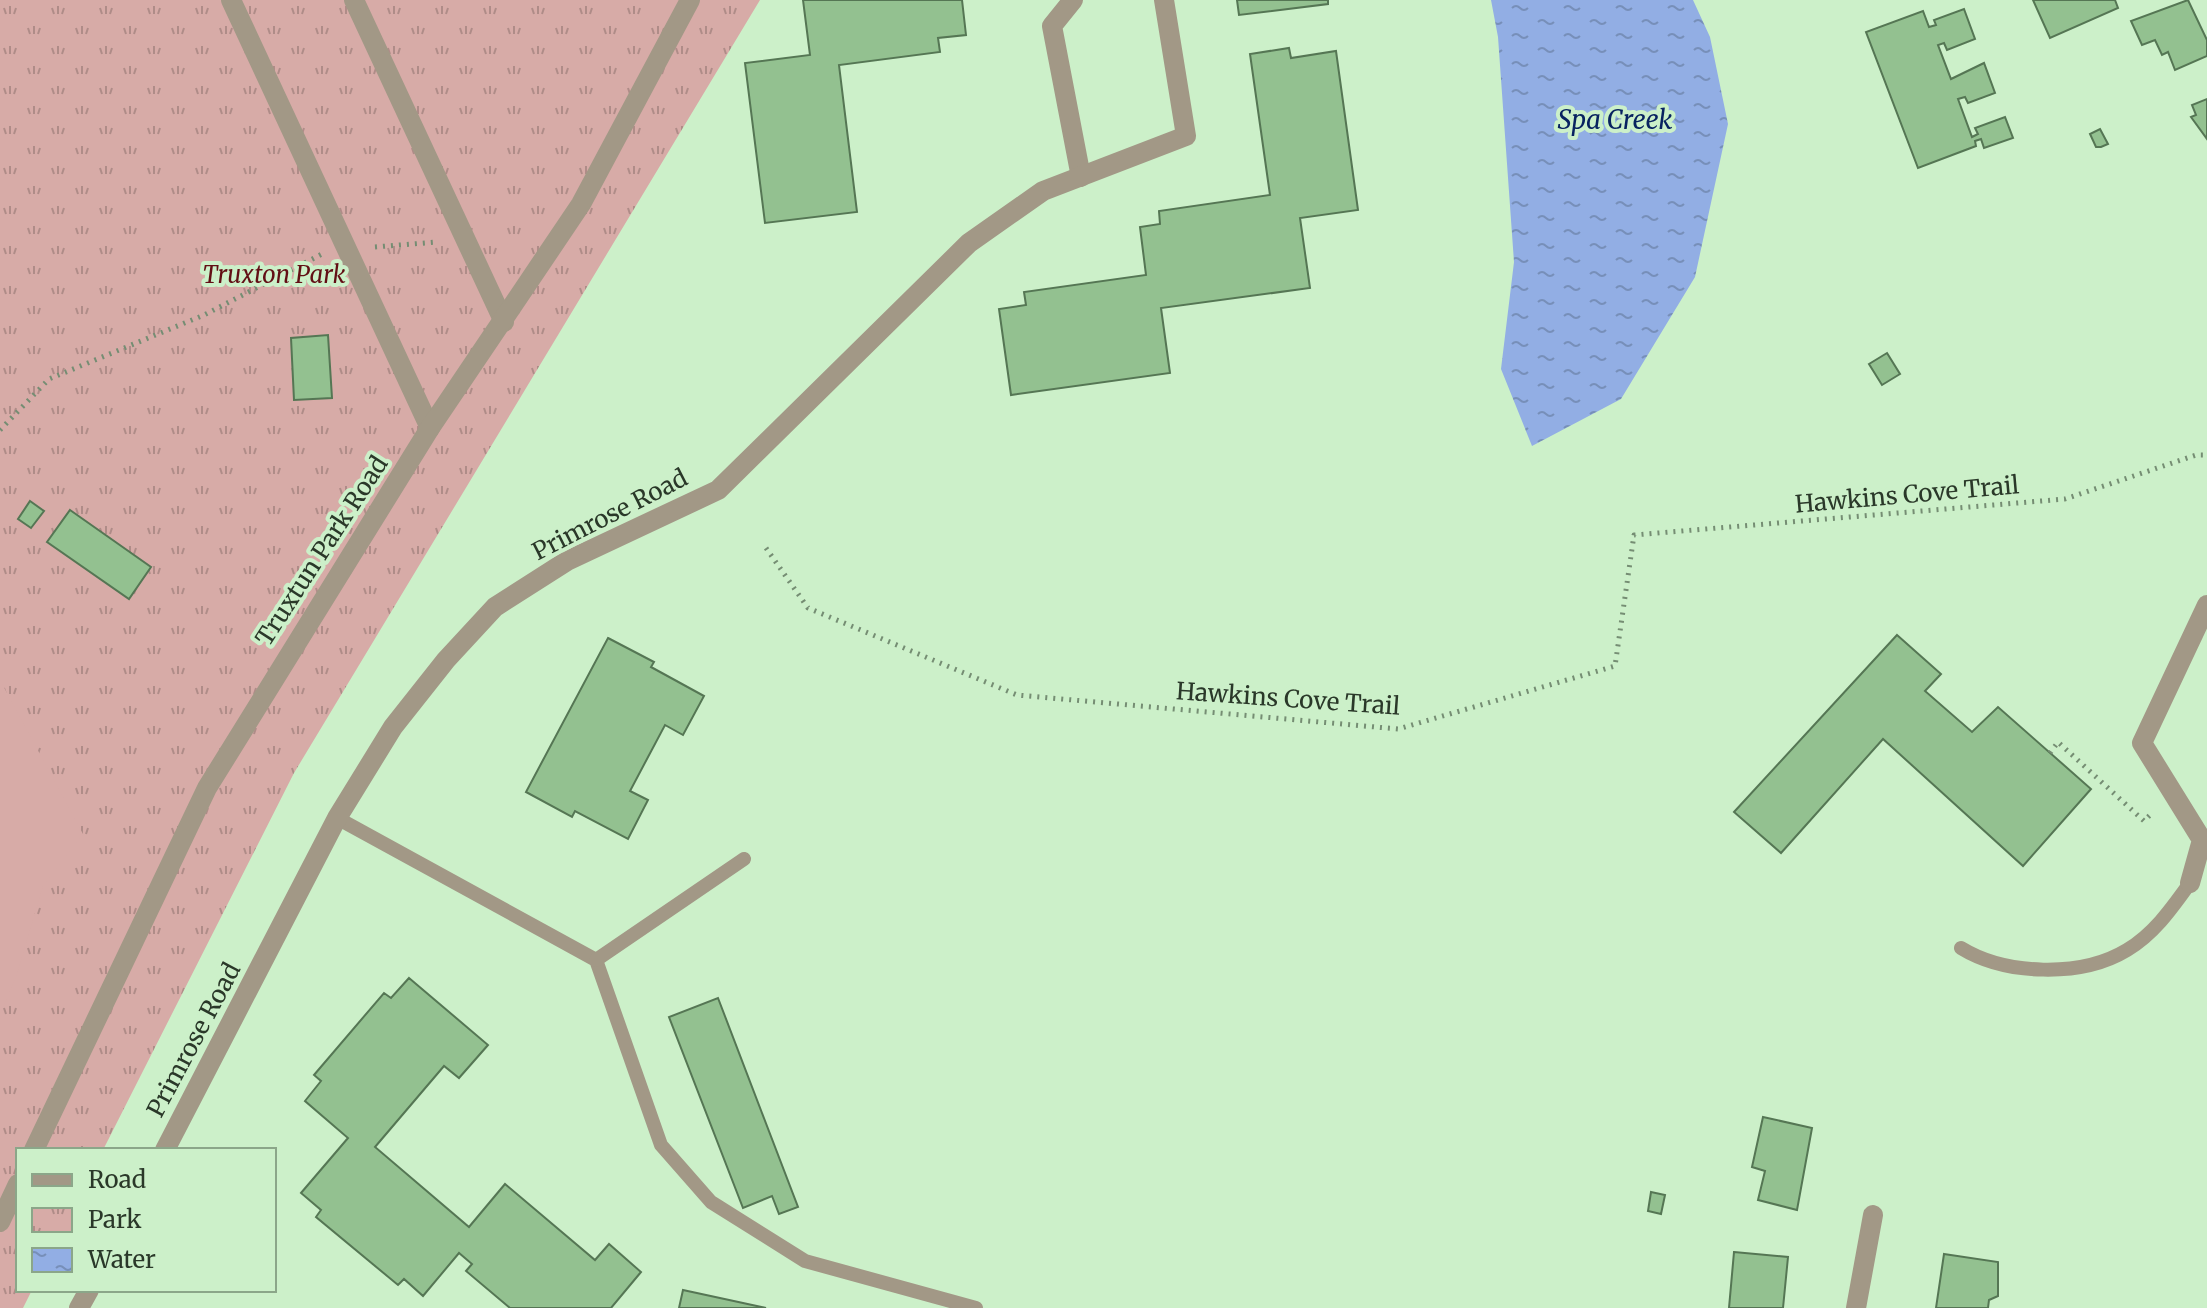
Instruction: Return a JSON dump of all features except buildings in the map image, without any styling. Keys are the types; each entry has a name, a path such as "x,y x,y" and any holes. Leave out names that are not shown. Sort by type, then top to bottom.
{"street":[{"path":"231,0 430,428"},
{"path":"354,0 504,322"},
{"name":"Truxtun Park Road","path":"35,1148 207,788 430,428 581,204 690,0"},
{"path":"1073,0 1052,26 1081,177"},
{"name":"Primrose Road","path":"166,1148 337,818 393,727 446,660 495,607 567,561 718,490 969,243 1043,191 1186,136 1164,0"},
{"path":"2190,883 2202,840 2142,743 2207,605"},
{"path":"0,1222 16,1188"},
{"path":"1856,1308 1873,1215"}],"lane":[{"path":"337,818 596,960 661,1145 711,1202 805,1261 976,1308"},
{"path":"596,960 744,859"},
{"path":"1961,948 1980,960 2020,968 2080,967 2126,951 2163,921 2190,883"}],"path":[{"path":"0,430 49,379 204,315 329,251 465,239"},
{"name":"Hawkins Cove Trail","path":"766,548 808,608 1017,695 1398,729 1615,666 1634,535 2065,499 2196,455 2207,455"},
{"path":"2050,753 2058,742 2144,821 2152,813"}],"green space":[{"name":"Truxton Park","path":"0,0 760,0 294,773 104,1148 16,1148 16,1292 31,1292 23,1308 0,1308"},
{"path":"0,680 83,834 43,886 16,977 0,1014"}],"water":[{"name":"Spa Creek","path":"1491,0 1693,0 1710,37 1728,124 1695,277 1621,399 1532,446 1501,369 1514,262 1498,37"}]}
